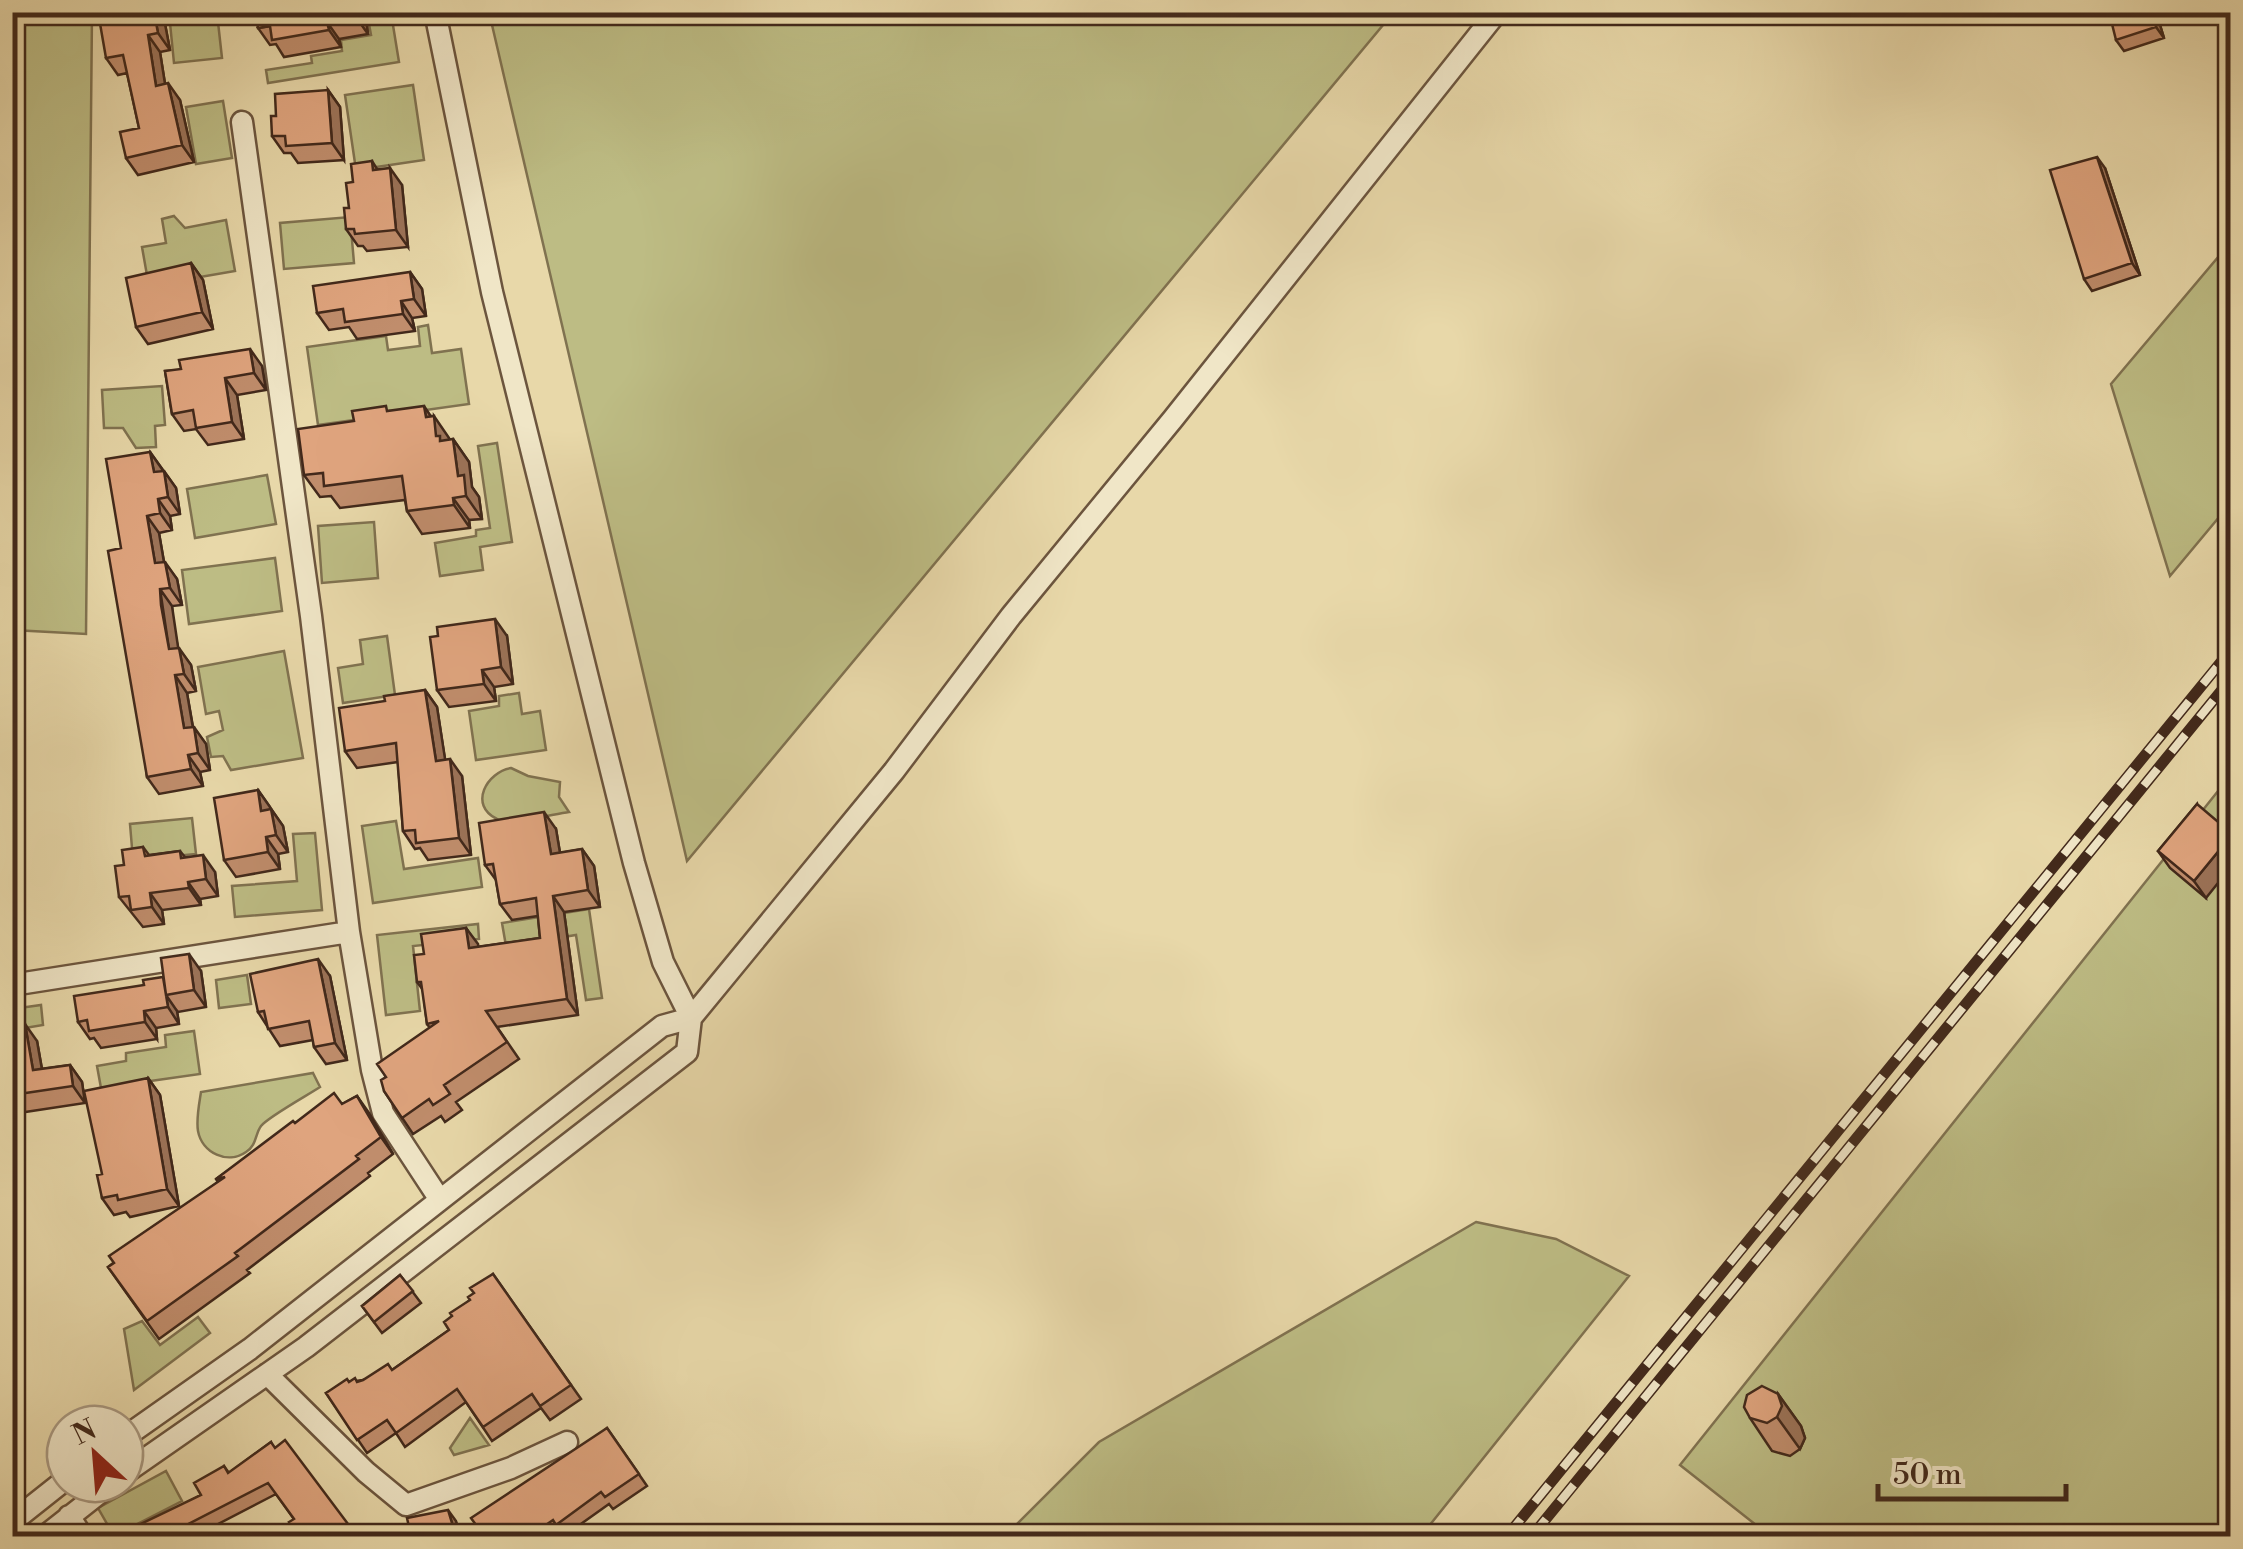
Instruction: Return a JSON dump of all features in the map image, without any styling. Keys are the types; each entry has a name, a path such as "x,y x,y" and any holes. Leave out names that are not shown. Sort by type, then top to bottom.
{"street":[{"path":"434,12 492,292 634,863 662,962 691,1018"},
{"path":"145,1459 267,1374 687,1052 691,1018 894,771 1010,616 1160,435 1497,12"},
{"path":"242,122 311,616 349,932 372,1070 383,1113 440,1200"},
{"path":"12,985 349,932"},
{"path":"145,1423 250,1349 662,1026 691,1018"},
{"path":"267,1374 366,1472 406,1504 511,1468 567,1442"},
{"path":"12,1522 45,1496"},
{"path":"45,1536 85,1504"},
{"path":"69,1516 82,1536"}],"shaded area":[{"path":"489,12 1393,12 1393,13 687,861"},
{"path":"12,13 92,13 86,634 13,630"},
{"path":"169,13 217,13 222,58 174,63"},
{"path":"367,13 391,13 399,62 268,83 266,70 312,63 311,56 342,51 341,40 371,35"},
{"path":"413,85 424,160 356,170 345,95"},
{"path":"223,101 232,158 196,164 186,107"},
{"path":"174,216 185,228 226,220 235,271 177,281 148,281 142,247 166,243 162,219"},
{"path":"350,217 354,263 284,269 280,223"},
{"path":"2230,243 2230,504 2170,576 2111,384"},
{"path":"428,325 432,353 461,349 469,404 318,425 307,347 386,336 388,350 420,346 418,327"},
{"path":"162,386 165,425 155,426 156,447 136,448 123,428 104,428 102,390"},
{"path":"497,443 512,542 480,547 483,570 440,576 435,543 476,536 476,530 490,528 478,446"},
{"path":"267,475 276,524 195,538 187,489"},
{"path":"374,522 378,578 322,583 318,526"},
{"path":"275,558 282,611 189,624 182,570"},
{"path":"387,636 395,695 343,703 338,668 363,664 360,640"},
{"path":"284,651 303,758 231,770 223,756 211,757 207,737 223,730 219,711 206,714 198,667"},
{"path":"519,693 522,714 540,711 546,750 476,760 469,711 499,706 499,696"},
{"path":"511,768 528,776 560,782 559,797 569,812 511,821 488,813 482,798 488,782"},
{"path":"2230,776 2230,1536 1770,1536 1680,1465"},
{"path":"192,818 196,854 133,860 130,824"},
{"path":"396,821 404,869 478,858 482,887 373,903 362,826"},
{"path":"315,833 322,910 235,917 232,886 297,881 293,834"},
{"path":"589,909 602,998 586,1000 576,935 506,946 502,923"},
{"path":"478,924 479,939 413,946 420,1011 386,1015 377,935"},
{"path":"247,975 251,1004 219,1008 216,980"},
{"path":"41,1005 43,1025 13,1030 12,1009"},
{"path":"194,1031 200,1074 101,1088 97,1066 126,1061 126,1053 166,1047 165,1035"},
{"path":"313,1073 320,1087 265,1122 246,1152 224,1157 210,1151 200,1139 197,1122 201,1092"},
{"path":"1476,1222 1556,1239 1629,1276 1421,1536 1005,1536 1099,1442"},
{"path":"198,1317 210,1333 134,1390 124,1329 142,1321 160,1345"},
{"path":"470,1418 489,1445 454,1455 450,1448"},
{"path":"166,1471 182,1501 114,1536 98,1508 105,1504 145,1504 145,1482"}],"building":[{"path":"98,12 154,12 158,33 148,35 156,86 168,83 182,145 126,158 120,132 139,128 123,55 106,58"},
{"path":"255,12 356,12 356,17 327,22 329,30 272,40 270,26 258,28"},
{"path":"2109,12 2152,12 2156,27 2116,40"},
{"path":"328,90 332,143 286,146 285,136 272,136 275,94"},
{"path":"2097,157 2132,263 2084,279 2050,170"},
{"path":"372,161 373,170 390,168 396,230 355,234 354,229 346,229 346,183 353,182 351,164"},
{"path":"191,263 202,312 136,327 126,278"},
{"path":"410,272 414,299 401,301 403,314 345,322 343,309 317,313 313,286"},
{"path":"250,349 254,373 225,378 232,422 196,428 193,410 172,414 165,371 181,369 179,360"},
{"path":"386,406 387,411 424,406 426,417 434,416 440,441 453,439 458,476 464,475 466,496 453,498 454,505 407,511 402,476 324,486 323,473 304,475 298,429 354,421 352,411"},
{"path":"150,452 154,472 164,471 168,497 158,499 160,513 147,516 155,563 165,562 170,588 160,589 161,605 169,649 179,648 184,674 175,675 184,728 194,727 198,753 188,755 191,769 147,777 108,551 121,548 106,459"},
{"path":"495,619 501,667 482,670 484,684 437,690 430,637 438,636 437,627"},
{"path":"425,690 436,761 450,759 459,838 416,843 415,830 403,831 396,743 345,751 339,708"},
{"path":"258,790 261,811 271,809 276,835 266,837 268,852 224,860 214,798"},
{"path":"2197,804 2230,832 2230,837 2194,881 2158,851"},
{"path":"544,812 551,854 582,849 588,890 553,896 567,999 486,1011 507,1042 444,1085 450,1094 433,1105 429,1099 402,1118 384,1091 381,1080 386,1077 377,1064 439,1021 427,1024 421,982 417,982 414,955 424,954 421,934 466,928 469,948 540,938 536,898 500,904 493,864 485,865 479,823"},
{"path":"143,847 145,856 180,851 181,858 203,855 206,879 188,882 189,888 150,893 152,907 131,910 129,896 119,897 115,866 124,865 122,850"},
{"path":"189,954 194,990 166,995 161,958"},
{"path":"318,959 335,1043 314,1047 309,1021 268,1029 264,1011 258,1012 250,974"},
{"path":"163,977 168,1007 144,1011 145,1022 89,1031 87,1020 78,1022 74,996 144,985 143,980"},
{"path":"25,1024 33,1070 70,1065 73,1086 12,1095 12,1026"},
{"path":"148,1078 167,1189 118,1200 117,1195 102,1198 97,1175 102,1174 84,1091"},
{"path":"334,1093 342,1104 357,1096 381,1137 356,1156 359,1159 235,1253 238,1256 147,1321 108,1267 114,1263 109,1256 225,1177 216,1179"},
{"path":"493,1274 571,1385 540,1406 532,1394 483,1427 457,1389 396,1433 387,1420 357,1440 326,1393 347,1379 363,1380 388,1364 392,1370 449,1330 444,1322 452,1316 450,1313 470,1300 468,1297 474,1293 470,1288"},
{"path":"400,1275 413,1291 374,1322 362,1306"},
{"path":"1762,1386 1778,1394 1782,1406 1777,1417 1767,1423 1750,1418 1744,1407 1747,1395"},
{"path":"607,1428 639,1474 605,1497 601,1492 556,1525 553,1520 530,1536 484,1536 471,1518"},
{"path":"285,1440 357,1536 300,1536 289,1522 294,1519 268,1483 165,1536 122,1533 201,1495 194,1483 224,1466 228,1473 271,1442 275,1448"},
{"path":"448,1510 456,1536 411,1536 407,1518"}],"railway":[{"path":"1507,1536 2230,651"},
{"path":"1532,1536 2230,680"}]}
